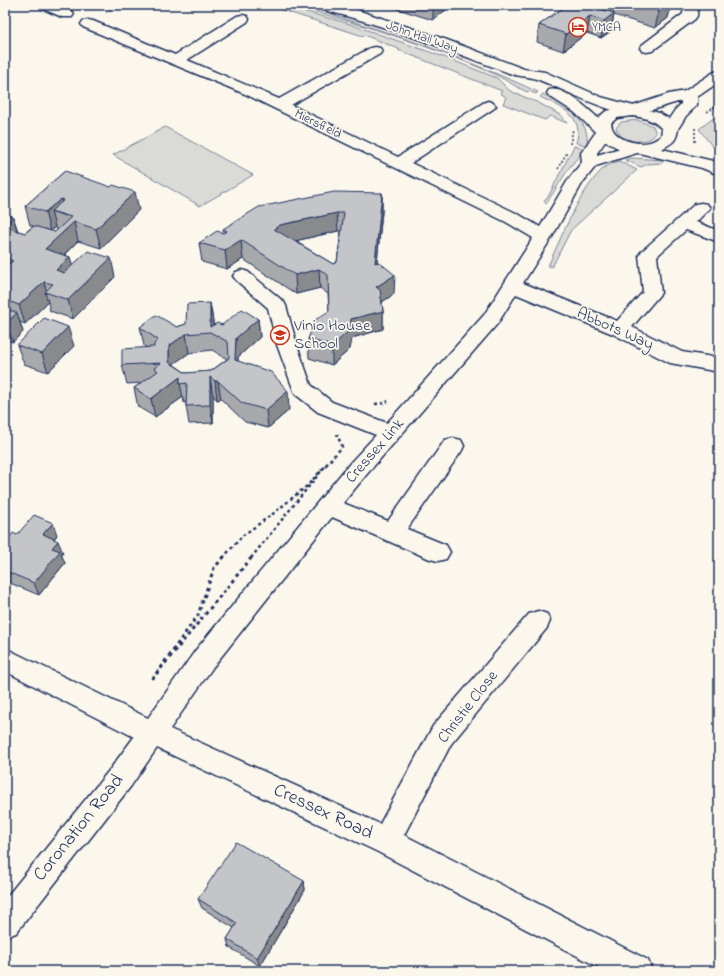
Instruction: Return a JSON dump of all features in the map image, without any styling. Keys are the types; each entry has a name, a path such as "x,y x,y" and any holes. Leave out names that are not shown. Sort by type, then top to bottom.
{"main road":[{"path":"46,5 67,14"},
{"name":"John Hall Way","path":"321,5 350,12 442,43 522,73 540,75 596,100 632,111 652,115 660,118 670,131"},
{"path":"647,48 690,16 691,5"},
{"path":"177,60 242,19"},
{"name":"Miersfield","path":"88,24 177,60 280,105 512,218 543,237"},
{"path":"280,105 375,51"},
{"name":"John Hall Way","path":"522,73 531,83 555,94 579,108 608,138 616,143 638,148"},
{"path":"632,111 674,97 689,95 719,76"},
{"path":"590,163 638,148 658,146 669,138 670,131 680,113 689,104 689,95"},
{"path":"400,164 407,157 488,106"},
{"name":"Cressex Link","path":"152,733 204,659 328,506 390,432 491,319 543,237 576,180 590,163 589,153 603,132 602,125 605,119 620,112 632,111"},
{"path":"670,131 713,167"},
{"path":"638,148 713,167"},
{"path":"620,329 652,294 648,255 701,208"},
{"path":"684,223 719,237"},
{"path":"242,276 277,306 287,345 302,389 326,407 390,432"},
{"name":"Abbots Way","path":"512,286 620,329 677,358 719,365"},
{"path":"392,533 453,446"},
{"path":"328,506 438,552"},
{"name":"Christie Close","path":"386,841 442,735 538,621"},
{"name":"Cressex Road","path":"5,659 152,733 386,841 637,971"},
{"name":"Coronation Road","path":"5,922 121,777 152,733"}],"path":[{"path":"702,115 719,104"},
{"path":"695,127 694,142 700,145"},
{"path":"334,455 304,492 153,678 198,614 214,568 242,536 274,513 308,485 334,455"}],"shaded area":[{"path":"266,5 280,5 347,23 444,57 497,78 510,91 539,103 562,116 567,123 550,116 545,120 503,104 506,97 500,93 502,91 364,35 363,36"},
{"path":"290,5 305,6 320,10 397,36 469,62 538,92 536,94 529,91 527,92 490,72 416,43 341,19"},
{"path":"543,94 566,107 580,120 585,128 587,136 586,145 576,143 578,134 574,119 563,109 540,97"},
{"path":"719,114 719,150 712,146 699,129"},
{"path":"637,120 653,126 656,133 647,140 634,141 628,140 618,133 616,128 621,122"},
{"path":"165,127 253,175 200,206 113,155"},
{"path":"574,146 585,149 569,168 546,204 544,200 548,197"},
{"path":"632,158 664,160 662,163 648,164 641,167 625,160"},
{"path":"619,161 637,170 571,230 552,267 548,266 572,214 596,176 608,165"}],"building":[{"path":"567,5 601,5 597,8 614,13 604,21 590,16 566,34 539,25"},
{"path":"641,5 667,5 659,11"},
{"path":"65,171 111,187 113,185 135,192 96,229 74,222 45,249 70,257 56,270 64,273 88,251 111,258 68,300 45,292 53,284 44,282 19,305 5,300 5,267 13,261 5,258 5,227 25,233 34,226 55,232 71,217 51,211 64,200 61,199 45,212 25,206"},
{"path":"334,192 382,193 375,263 379,262 395,275 376,287 380,290 383,311 351,319 350,330 332,346 308,339 315,320 329,311 328,275 319,269 295,275 241,240 225,250 199,243 217,231 223,233 227,231 223,229 259,207","holes":["337,213 344,213 337,262 333,264 274,229 280,225"]},
{"path":"5,214 13,217 5,224"},
{"path":"210,303 210,327 217,323 222,325 242,309 258,319 236,338 235,360 271,372 288,391 266,410 242,403 218,381 215,381 210,377 210,405 186,406 187,383 180,384 180,377 151,399 134,388 158,371 154,368 161,363 122,365 122,349 154,347 154,344 158,340 140,327 156,315 177,327 186,324 187,304","holes":["210,332 228,342 229,358 211,371 186,373 169,362 169,346 186,334"]},
{"path":"7,309 17,313 5,323 5,311"},
{"path":"44,318 68,327 42,354 17,345"},
{"path":"34,515 53,523 43,534 58,541 52,548 60,551 34,583 5,571 5,543 13,533 17,535"},
{"path":"236,842 304,881 257,958 227,939 237,923 198,899"}],"place":[{"name":"YMCA","path":"578,27"},
{"name":"Vinio House School","path":"280,335"}]}
